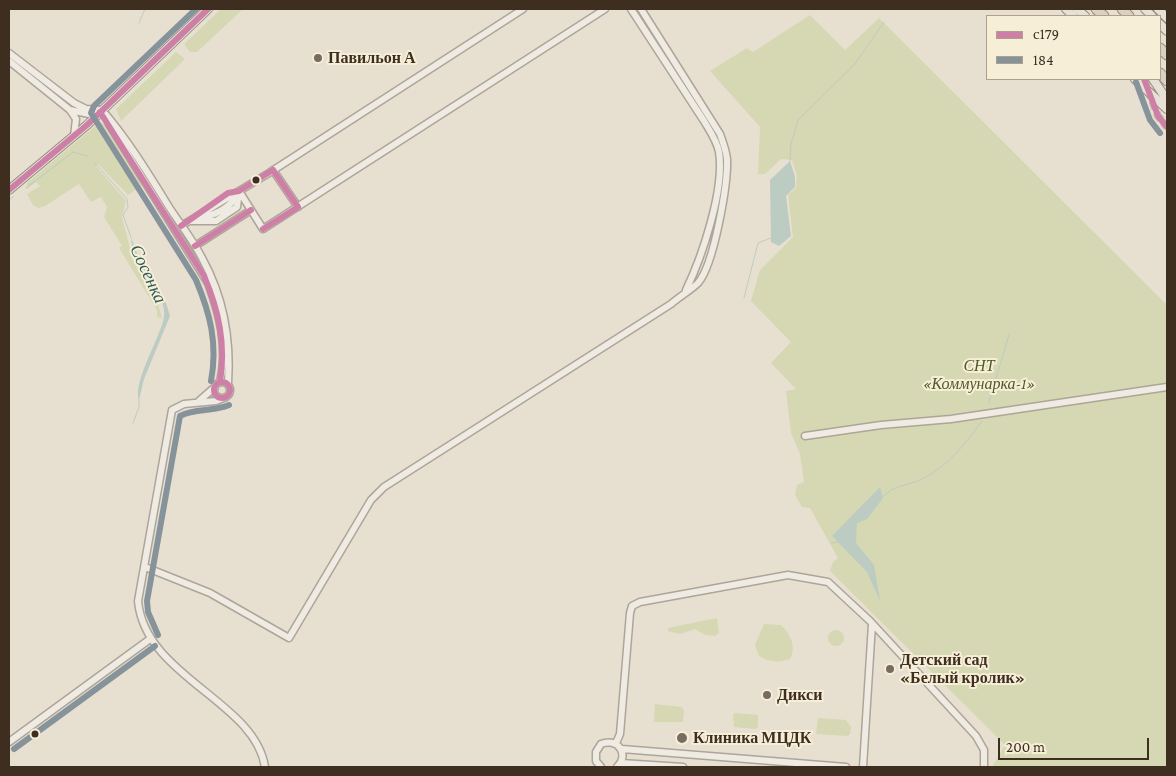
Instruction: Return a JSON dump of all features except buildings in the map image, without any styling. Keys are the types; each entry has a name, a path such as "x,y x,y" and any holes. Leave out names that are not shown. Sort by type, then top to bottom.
{"main road":[{"path":"9,190 74,136 208,9"},
{"path":"1158,9 1167,18"},
{"path":"1136,80 1167,109"},
{"path":"1154,80 1167,100"}],"street":[{"path":"181,226 273,170 523,9"},
{"path":"239,191 263,229 604,9"},
{"path":"631,9 708,128 715,140 719,153 718,181 712,214 696,268 685,291"},
{"path":"144,567 210,593 289,638 371,500 384,487 671,304 685,291 698,283 714,242 726,183 725,146 720,134 641,9"},
{"path":"9,53 74,103 101,111 134,150 195,246 213,281 222,308 228,340 228,384 230,391 226,397 216,401 199,401 172,410 144,567 139,607 150,639 196,686 241,723 255,740 263,756 265,767"},
{"path":"9,61 70,110 76,120 74,136"},
{"path":"70,110 89,114 101,111"},
{"path":"101,111 197,262 218,310 224,341 223,368 220,382 199,401"},
{"path":"273,170 298,207"},
{"path":"189,221 216,220 237,207 239,191"},
{"path":"195,246 244,218 251,210"},
{"path":"220,382 228,384"},
{"path":"214,387 217,396 226,397"},
{"path":"805,436 881,425 951,419 1167,387"},
{"path":"616,743 620,734 632,606 637,603 788,575 828,582 872,624 976,736 984,750 984,767"},
{"path":"863,767 872,624"},
{"path":"872,638 876,634 882,635"},
{"path":"9,742 150,639"},
{"path":"600,767 595,756 598,747 606,742 616,743 622,750 846,767"},
{"path":"622,750 619,765 684,767"}],"green space":[{"path":"221,9 243,9 197,52 190,52 184,44"},
{"name":"СНТ «Коммунарка-1»","path":"810,15 845,50 879,18 1167,305 1167,767 992,767 1005,745 830,571 833,562 838,558 810,508 802,507 795,495 797,485 804,482 800,454 791,433 786,391 796,389 771,363 791,342 751,301 760,270 793,237 788,195 796,188 797,176 792,160 781,159 765,174 758,174 760,127 710,71 747,48 753,52"},
{"path":"176,52 185,59 121,121 116,109"},
{"path":"100,122 109,126 113,137 144,184 128,195 98,164 96,166 126,201 122,217 133,261 156,297 162,318 157,317 157,310 119,248 122,246 104,217 107,207 101,197 91,202 79,184 45,206 38,208 33,205 27,194 40,186 36,182 27,189 27,183"},
{"path":"717,618 719,633 715,636 705,635 695,629 680,634 668,631 668,628"},
{"path":"764,624 781,625 787,632 793,645 790,659 774,661 766,660 759,656 755,645"},
{"path":"836,630 842,632 844,638 842,644 836,646 830,644 828,638 830,632"},
{"path":"655,704 682,707 684,711 683,722 654,722"},
{"path":"735,713 758,715 758,727 755,729 734,727 733,715"},
{"path":"818,718 846,720 851,727 850,734 848,736 816,734"}],"water":[{"path":"790,161 795,177 795,187 786,196 791,236 779,246 771,242 770,180"},
{"path":"131,237 139,259 165,300 170,316 144,379 139,400 138,392 143,371 162,325 164,310 159,295 136,263"},
{"path":"880,487 883,498 867,519 857,523 856,543 874,565 880,601 867,572 832,536"}],"waterway":[{"path":"139,23 145,9"},
{"path":"790,161 791,144 798,120 855,64 884,22"},
{"path":"26,188 73,152 87,156"},
{"name":"Сосенка","path":"95,163 127,199 128,207 123,215 131,237"},
{"path":"9,200 13,197"},
{"path":"744,298 758,243 771,238"},
{"path":"989,402 1009,335"},
{"name":"Сосенка","path":"133,423 139,407 139,399"},
{"path":"883,497 897,487 919,481 941,467 963,445 982,421"},
{"path":"831,543 838,542"}],"tunnel":[{"path":"1144,80 1158,116 1167,127"}],"transit line":[{"name":"184","path":"196,9 94,106 91,113 196,280 209,317 213,341 214,354 211,381"},
{"name":"с179","path":"9,190 87,125 208,9"},
{"name":"с179","path":"1144,80 1158,116 1167,127"},
{"name":"184","path":"1136,82 1150,120 1160,133"},
{"name":"с179","path":"100,112 204,276 214,302 222,341 220,382"},
{"name":"с179","path":"273,170 298,207"},
{"name":"с179","path":"181,226 228,193 239,191 273,170"},
{"name":"с179","path":"263,229 298,207"},
{"name":"с179","path":"195,246 251,210"},
{"name":"с179","path":"219,382 225,382 230,387 230,390 228,396 219,398 214,393 214,387 219,382"},
{"name":"184","path":"158,635 148,612 147,601 180,416 229,405"},
{"name":"184","path":"14,749 155,646"}],"place":[{"name":"Павильон А","path":"318,58"},
{"name":"Детский сад «Белый кролик»","path":"890,669"},
{"name":"Дикси","path":"767,695"},
{"name":"Клиника МЦДК","path":"682,738"}]}
